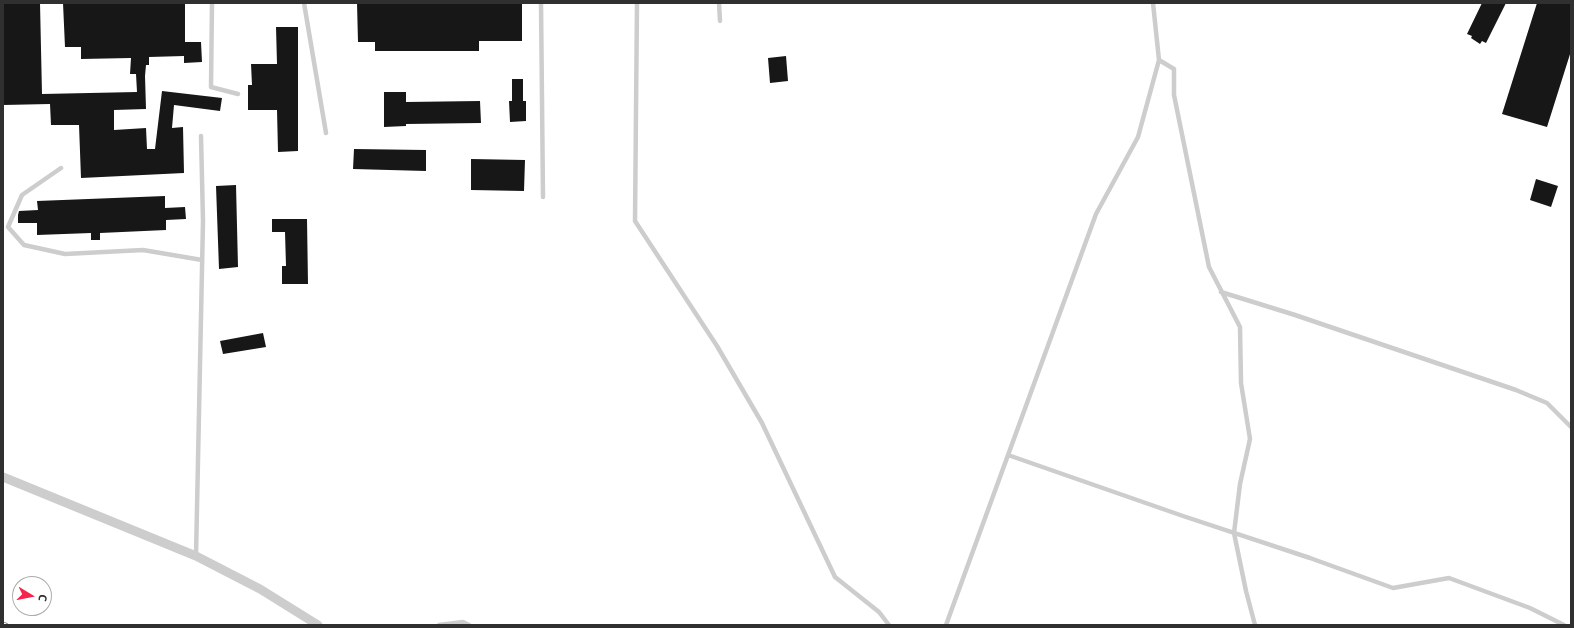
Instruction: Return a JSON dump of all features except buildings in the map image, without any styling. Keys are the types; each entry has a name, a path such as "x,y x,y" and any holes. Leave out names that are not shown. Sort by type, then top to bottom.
{"street":[{"path":"3,477 196,556 260,589 318,625"}],"lane":[{"path":"212,3 210,87 238,94"},
{"path":"304,3 326,133"},
{"path":"541,3 543,197"},
{"path":"638,3 635,221 717,346 762,423 835,576 879,612 889,625"},
{"path":"720,3 720,21"},
{"path":"946,625 1096,214 1138,137 1159,60 1153,3"},
{"path":"1159,60 1174,69 1174,95 1208,267 1240,327 1241,384 1250,439 1240,484 1234,533 1255,625"},
{"path":"196,556 202,260 201,136"},
{"path":"61,168 22,195 8,227 24,245 65,254 143,250 202,260"},
{"path":"1221,292 1295,315 1516,390 1547,403 1571,427"},
{"path":"1008,455 1310,558 1393,588 1449,578 1530,608 1564,625"},
{"path":"438,625 463,622 469,625"}]}
